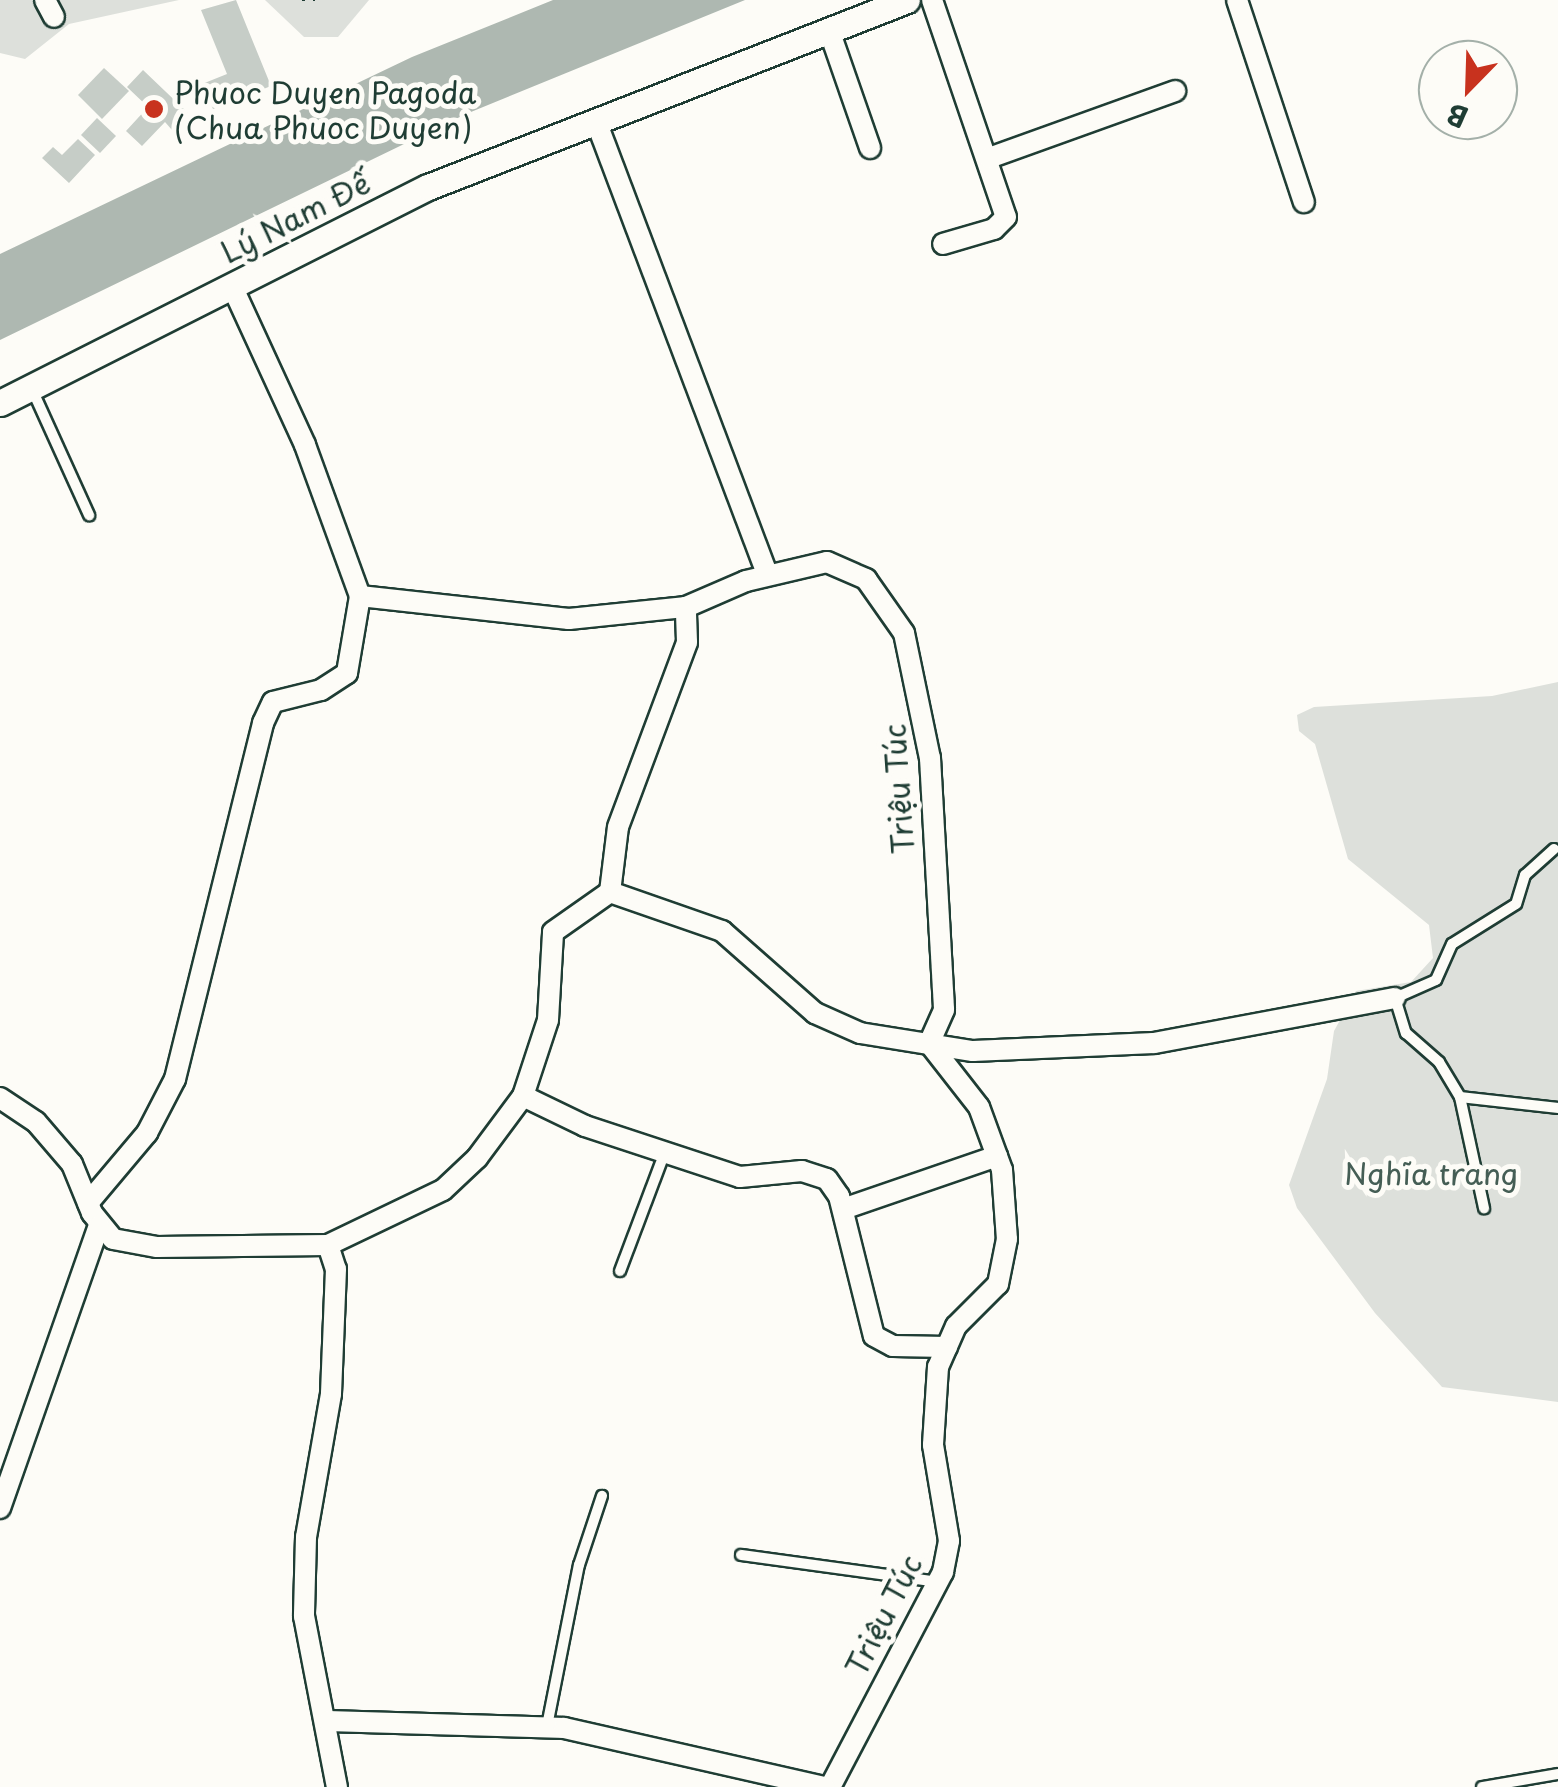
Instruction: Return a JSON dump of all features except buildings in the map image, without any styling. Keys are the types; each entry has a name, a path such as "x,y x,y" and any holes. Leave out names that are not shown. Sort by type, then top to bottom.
{"street":[{"name":"Lý Nam Đế","path":"0,403 428,187 907,0"},
{"path":"932,0 1004,204 1002,224 943,244"},
{"path":"1237,0 1304,202"},
{"path":"829,30 870,148"},
{"path":"989,158 1175,91"},
{"path":"596,121 767,574"},
{"path":"88,1203 147,1133 175,1078 263,722 273,702 320,690 347,673 360,596 306,446 232,286"},
{"name":"Triệu Túc","path":"360,596 570,618 686,607 767,574 827,562 866,580 916,667 930,758 944,993 929,1043 979,1107 998,1156 1007,1239 998,1284 947,1346 938,1367 933,1445 949,1540 938,1582 827,1787"},
{"path":"0,1098 36,1122 72,1164 99,1226 113,1239 158,1247 328,1244 443,1190 523,1096 548,1020 552,932 610,892 618,827 687,642 686,607"},
{"path":"610,892 722,931 815,1012 860,1033 973,1051 1154,1043 1395,998"},
{"path":"523,1096 740,1177 802,1171 827,1179 842,1210 874,1336 893,1346 947,1346"},
{"path":"842,1210 998,1156"},
{"path":"0,1508 99,1226"},
{"path":"328,1244 336,1268 331,1394 306,1536 304,1616 329,1720 337,1787"},
{"path":"329,1720 547,1726 827,1787"}],"lane":[{"path":"30,386 89,514"},
{"path":"1484,1208 1460,1098 1439,1062 1406,1033 1395,998 1436,980 1452,944 1516,904 1524,875 1554,849"},
{"path":"1460,1098 1558,1108"},
{"path":"620,1271 666,1151"},
{"path":"547,1726 602,1496"},
{"path":"741,1555 938,1582"},
{"path":"1482,1787 1558,1774"}],"path":[{"path":"302,0 320,0"}],"green space":[{"path":"0,0 179,0 69,24 25,59 0,53"},
{"path":"265,0 369,0 338,37 304,37"},
{"name":"Nghĩa trang","path":"1558,682 1558,1402 1442,1387 1375,1313 1297,1208 1289,1185 1327,1079 1334,1031 1356,991 1411,982 1433,958 1429,925 1348,859 1315,744 1299,731 1297,715 1314,707 1492,696"}],"shaded area":[{"path":"553,0 745,0 466,114 0,340 0,254 412,57"}],"place":[{"name":"Phuoc Duyen Pagoda (Chua Phuoc Duyen)","path":"154,109"}]}
